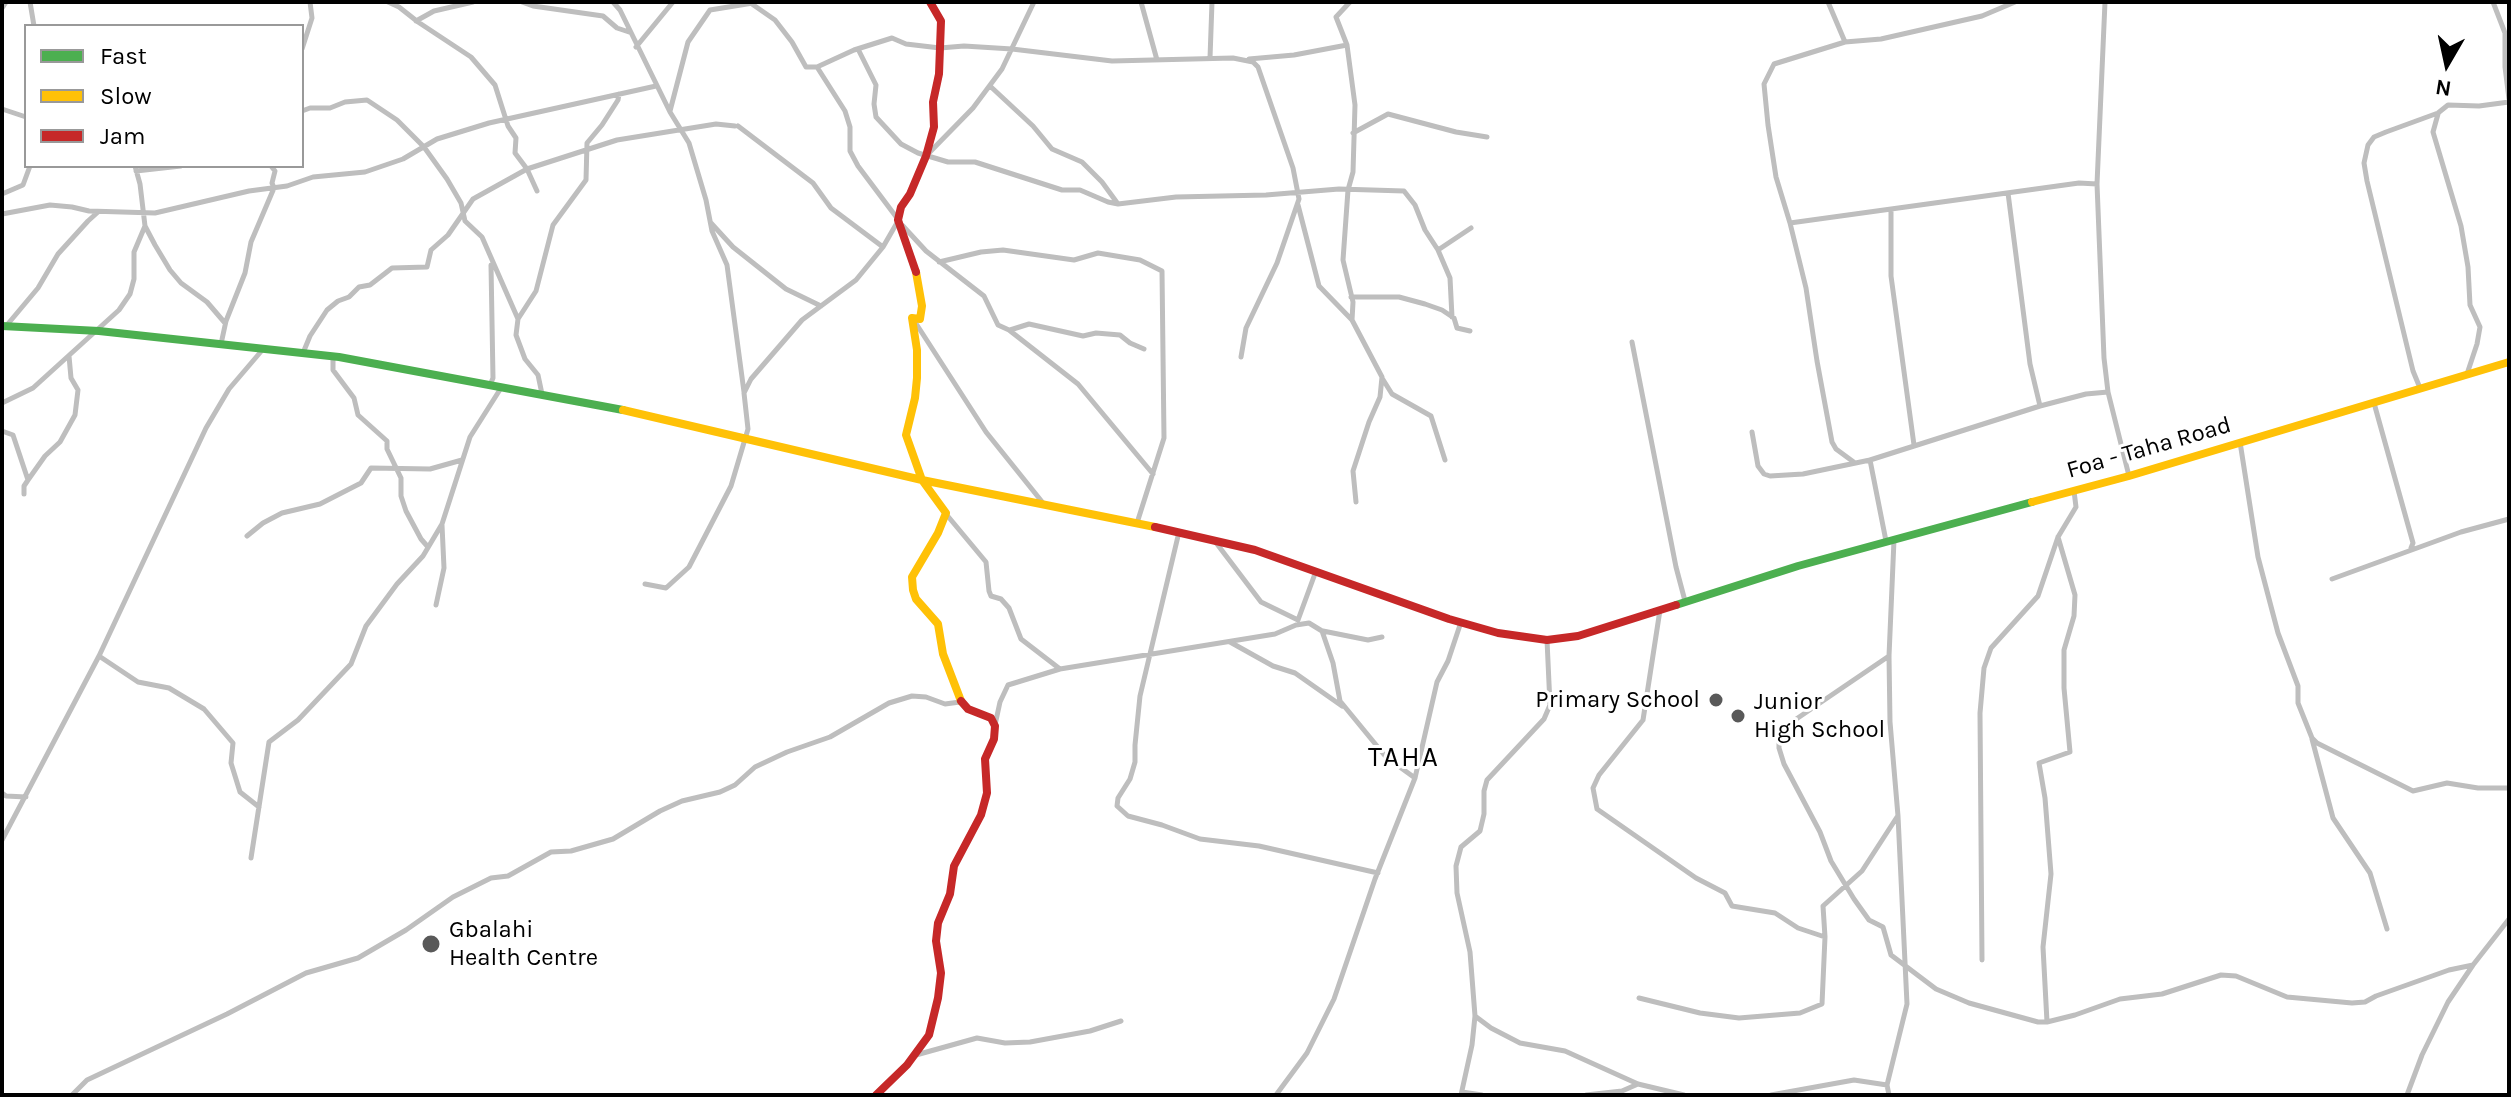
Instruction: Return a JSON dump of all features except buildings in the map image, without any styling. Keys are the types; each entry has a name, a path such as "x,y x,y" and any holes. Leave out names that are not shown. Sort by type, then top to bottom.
{"street":[{"path":"2,8 6,2"},
{"path":"30,2 34,24"},
{"path":"304,43 312,18 310,2"},
{"path":"388,2 471,57 495,85 508,126 516,138 515,153 537,191"},
{"path":"416,21 434,11 473,2"},
{"path":"522,2 603,16 617,28 629,32"},
{"path":"613,2 689,143 710,222 727,265 748,429 731,486 689,567 666,588 645,584"},
{"path":"636,47 673,2"},
{"path":"744,393 751,379 802,320 856,280 883,247 898,220 901,207 926,156 934,127 933,102 939,74 941,21 930,2"},
{"path":"926,156 973,108 1002,69 1034,2"},
{"path":"1141,2 1157,60"},
{"path":"1210,58 1212,2"},
{"path":"1350,2 1336,17 1347,45 1354,89 1353,172 1348,190 1343,260 1351,297 1352,320"},
{"path":"1828,2 1845,42"},
{"path":"1855,463 1836,449 1832,442 1806,288 1776,177 1764,84 1774,64 1845,42 1881,39 1982,16 2015,2"},
{"path":"2105,2 2097,184 2104,358 2108,392 2129,476"},
{"path":"2421,389 2411,362 2364,163 2368,145 2374,137 2438,113 2448,105 2479,106 2509,100 2505,33 2493,2"},
{"path":"670,112 688,42 710,10 753,3 775,20 806,67 817,67 892,38 906,44 940,48 1012,49 1091,59 1246,59 1294,55 1347,45"},
{"path":"858,49 876,85 876,117 901,144 948,162 975,162 1062,190 1080,190 1118,204 1176,197 1348,190 1404,191 1415,205 1450,278 1452,317 1457,328 1470,331"},
{"path":"1246,59 1258,67 1293,168 1299,192 1298,205 1319,286 1352,320 1392,394 1431,416 1445,460"},
{"path":"817,67 845,111 850,127 850,151 858,166 908,234 938,262 984,296 998,325 1009,330 1078,384 1153,474"},
{"path":"2,214 50,205 99,212 155,213 313,177 365,172 403,159 449,135 656,86"},
{"path":"990,86 1033,126 1052,149 1082,162 1118,204"},
{"path":"542,395 538,375 525,359 516,335 518,319 536,291 553,225 586,180 587,143 618,100 619,94"},
{"path":"304,110 367,100 397,120 424,147 461,203 465,221 482,237 518,319"},
{"path":"2,109 24,116"},
{"path":"2438,113 2433,132 2461,226 2470,305 2480,327 2467,374"},
{"path":"1353,133 1388,114 1487,137"},
{"path":"303,353 327,310 338,301 349,297 359,287 370,285 392,268 427,267 431,250 448,235 473,199 527,169 617,140 682,132 716,124 736,126 813,183 831,208 883,247"},
{"path":"2,194 23,185 29,168"},
{"path":"221,344 225,323 242,284 251,242 274,188 273,168"},
{"path":"135,169 145,226 170,270 207,302 225,323"},
{"path":"1790,223 2079,183 2097,184"},
{"path":"2008,193 2030,364 2040,406"},
{"path":"1241,357 1246,328 1277,263 1298,205"},
{"path":"1891,209 1891,276 1914,445"},
{"path":"5,326 38,288 58,254 99,212"},
{"path":"898,220 918,276 922,306 920,319 912,318"},
{"path":"710,222 733,247 786,289 821,306"},
{"path":"2,403 33,388 119,310 130,294 134,279 134,252 145,226"},
{"path":"1438,250 1471,228"},
{"path":"938,262 1003,250 1074,260 1098,253 1140,260 1162,271 1164,438 1137,524"},
{"path":"490,385 493,378 492,260"},
{"path":"1351,297 1399,297 1442,310 1452,317"},
{"path":"912,318 917,378 906,435 922,480 986,562 991,596 1001,599 1009,608 1021,639 1060,669"},
{"path":"912,318 986,432 1045,505"},
{"path":"1009,330 1029,324 1077,336 1096,333 1120,335 1144,349"},
{"name":"Foa - Taha Road","path":"5,326 99,331 333,357 638,413 922,480 1214,539 1255,550 1461,622 1498,633 1547,640 1578,636 1798,566 2129,476 2509,362"},
{"path":"1632,342 1685,602"},
{"path":"2,840 99,656 206,428 229,389 264,348"},
{"path":"24,494 24,486 45,456 60,442 75,415 78,390 71,378 69,355"},
{"path":"333,357 333,370 354,398 358,415 387,441 387,449 398,470 406,511 428,547"},
{"path":"1356,502 1353,471 1380,397 1382,377"},
{"path":"251,858 269,742 298,720 351,664 366,626 428,547 442,524 470,437 501,387"},
{"path":"1752,432 1758,466 1764,474 1803,474 1870,460 2040,406 2086,394 2108,392"},
{"path":"2374,403 2413,543 2411,549"},
{"path":"2,431 13,435 28,480"},
{"path":"2240,442 2258,557 2278,633 2298,686 2298,703 2312,738 2333,818 2370,873 2387,929"},
{"path":"247,536 282,513 320,504 361,483 371,468 430,469 463,459"},
{"path":"1870,460 1890,540 1890,722 1907,1004 1887,1085 1889,1095"},
{"path":"1982,960 1980,713 1984,668 1991,648 2038,596 2058,537 2076,507 2074,490"},
{"path":"946,513 912,577 916,599 938,624 943,654 961,702 968,709 991,718 995,726"},
{"path":"2332,579 2411,549 2509,519"},
{"path":"436,605 444,568 442,524"},
{"path":"1179,532 1140,696 1135,762 1117,806 1128,816 1200,839 1259,846 1378,873"},
{"path":"2047,1022 2043,947 2051,874 2039,763 2070,752 2064,650 2074,616 2075,595 2058,537"},
{"path":"1214,539 1261,602 1297,622 1309,623 1322,631 1368,640 1382,637"},
{"path":"876,1095 929,1035 941,973 936,941 938,923 950,894 954,866 981,815 987,793 985,759 994,739 1000,702 1008,685 1060,669 1275,634 1297,622 1316,571"},
{"path":"1660,610 1643,720 1599,775 1593,788 1597,809 1685,870 1725,893 1732,906 1775,913 1798,928 1825,937"},
{"path":"1276,1095 1307,1053 1334,999 1415,778 1437,682 1448,661 1461,622"},
{"path":"1322,631 1333,663 1340,701 1386,757 1415,778"},
{"path":"1482,1095 1462,1094 1475,1016 1470,952 1457,893 1456,866 1461,847 1480,831 1487,780 1544,719 1550,705 1547,640"},
{"path":"1229,642 1273,666 1295,673 1344,707"},
{"path":"99,656 138,682 169,688 204,709 233,743 231,763 240,792 259,807"},
{"path":"1889,656 1786,726 1779,736 1779,748 1831,861 1869,920 1883,927 1891,955 1953,998 2047,1022 2120,999 2162,994 2221,975 2236,976 2287,997 2352,1003 2365,1002 2449,970 2473,965"},
{"path":"72,1095 87,1080 306,973 358,958 453,897 491,878 508,876 551,852 571,851 613,839 682,801 720,792 735,785 755,767 830,737 889,703 912,696 945,704 961,702"},
{"path":"2312,738 2413,791 2447,783 2478,788 2509,788"},
{"path":"2,793 26,797"},
{"path":"1639,998 1684,1010 1739,1018 1800,1013 1822,1004 1823,906 1862,871 1898,816"},
{"path":"2407,1095 2435,1026 2473,965 2509,919"},
{"path":"1475,1016 1520,1043 1565,1051 1638,1084 1684,1095"},
{"path":"914,1055 977,1038 1005,1043 1030,1042 1090,1031 1121,1021"},
{"path":"1771,1095 1854,1080 1887,1085"},
{"path":"1586,1095 1622,1091 1638,1084"}],"traffic: fast":[{"path":"2,326 99,331 339,357 623,410"},
{"path":"1676,605 1798,566 2032,502"}],"traffic: slow":[{"path":"916,272 922,306 920,319 912,318 917,378 906,435 922,480 946,513 912,577 913,590 916,599 938,624 943,654 961,701"},
{"path":"2032,502 2509,362"},
{"path":"623,410 922,480 1155,527"}],"traffic: jam":[{"path":"916,272 898,220 901,207 926,156 934,127 933,102 939,74 941,21 930,2"},
{"path":"1155,527 1255,550 1449,619 1498,633 1547,640 1578,636 1676,605"},
{"path":"876,1095 907,1065 929,1035 941,973 936,941 938,923 950,894 954,866 981,815 987,793 985,759 994,739 995,726 991,718 968,709 961,701"}],"place":[{"name":"Primary School","path":"1716,700"},
{"name":"Junior High School","path":"1738,716"},
{"name":"Gbalahi Health Centre","path":"431,944"}],"district":[{"name":"TAHA","path":"1404,758"}]}
